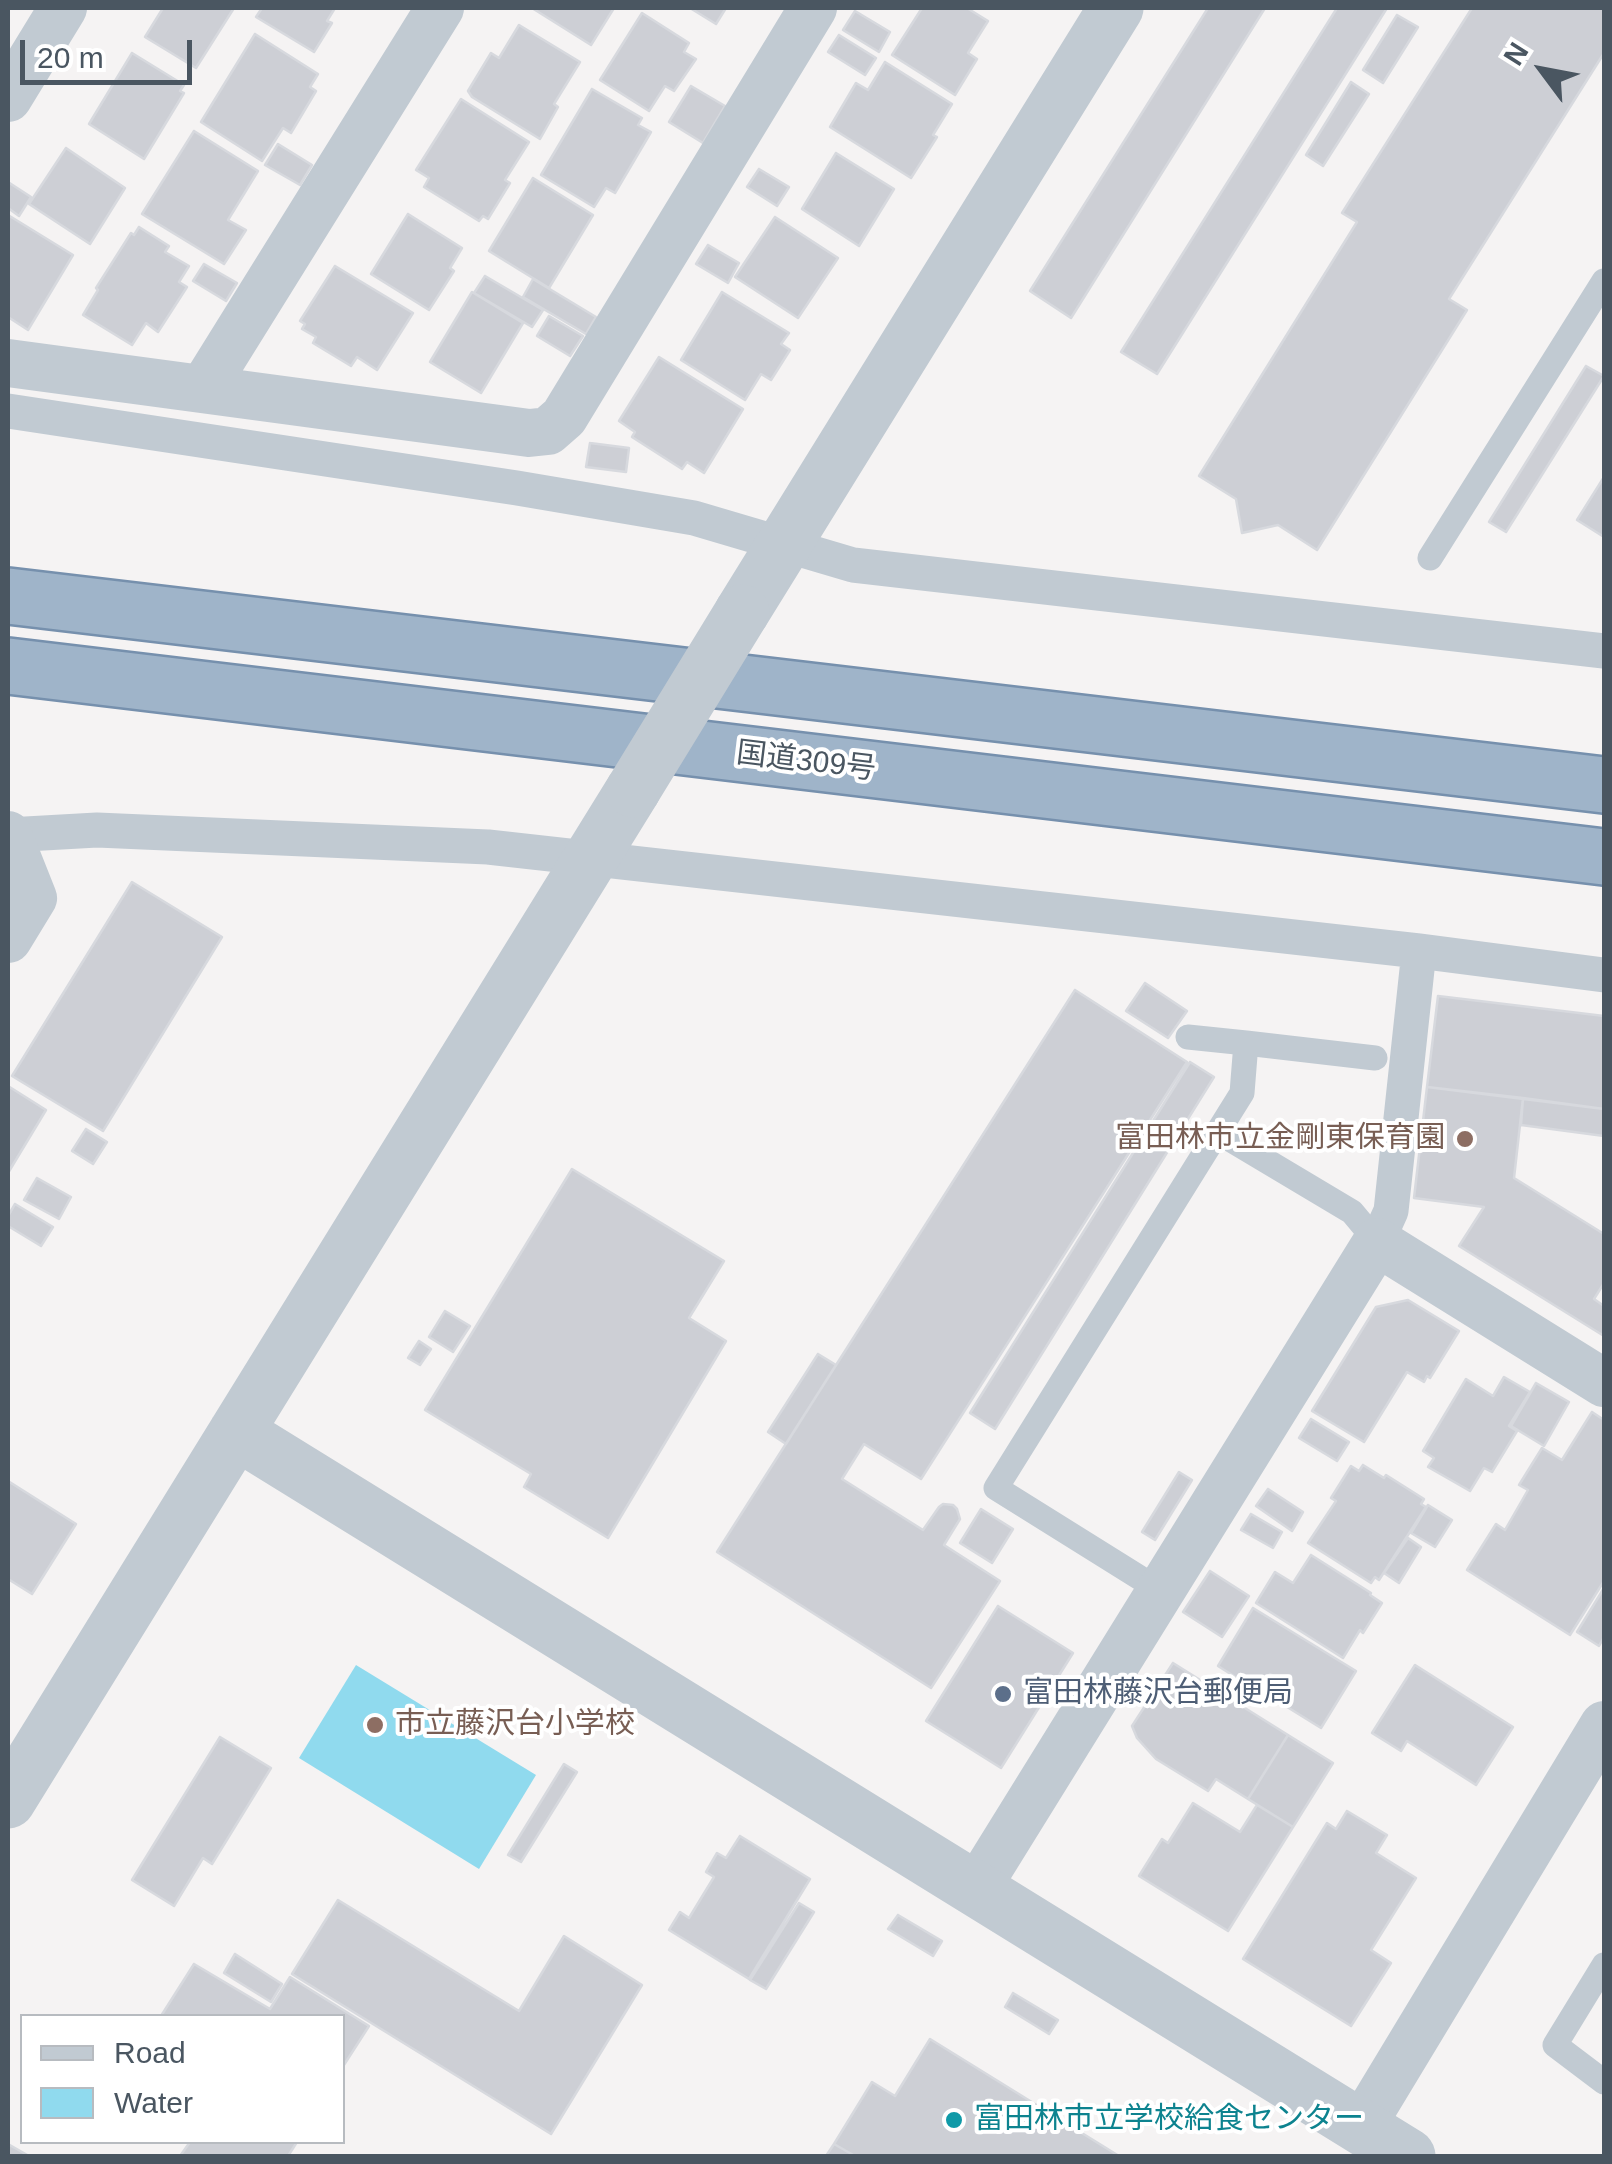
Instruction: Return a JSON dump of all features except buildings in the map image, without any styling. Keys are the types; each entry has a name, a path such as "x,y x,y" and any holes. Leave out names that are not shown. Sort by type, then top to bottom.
{"highway":[{"path":"8,596 1604,785"},
{"name":"国道309号","path":"8,666 1604,856"}],"street":[{"path":"8,98 63,8"},
{"path":"203,389 440,8"},
{"path":"8,362 529,433 548,432 564,417 813,8"},
{"path":"8,1801 1116,8"},
{"path":"8,411 694,518 853,565 1604,652"},
{"path":"8,938 33,898 8,835 97,830 488,847 1604,975"},
{"path":"976,1889 1377,1242 1391,1211 1420,951"},
{"path":"1377,1242 1604,1383"},
{"path":"236,1432 1408,2156"},
{"path":"1361,2127 1604,1724"}],"lane":[{"path":"1430,558 1604,281"},
{"path":"1188,1038 1375,1058"},
{"path":"1161,1591 996,1488 1242,1094 1246,1043"},
{"path":"1218,1132 1352,1212 1377,1242"},
{"path":"1604,1965 1555,2044 1604,2082"}],"water":[{"path":"356,1665 536,1775 479,1869 299,1758"}],"place":[{"name":"富田林市立金剛東保育園","path":"1465,1139"},
{"name":"富田林藤沢台郵便局","path":"1003,1694"},
{"name":"市立藤沢台小学校","path":"375,1725"},
{"name":"富田林市立学校給食センター","path":"954,2120"}]}
